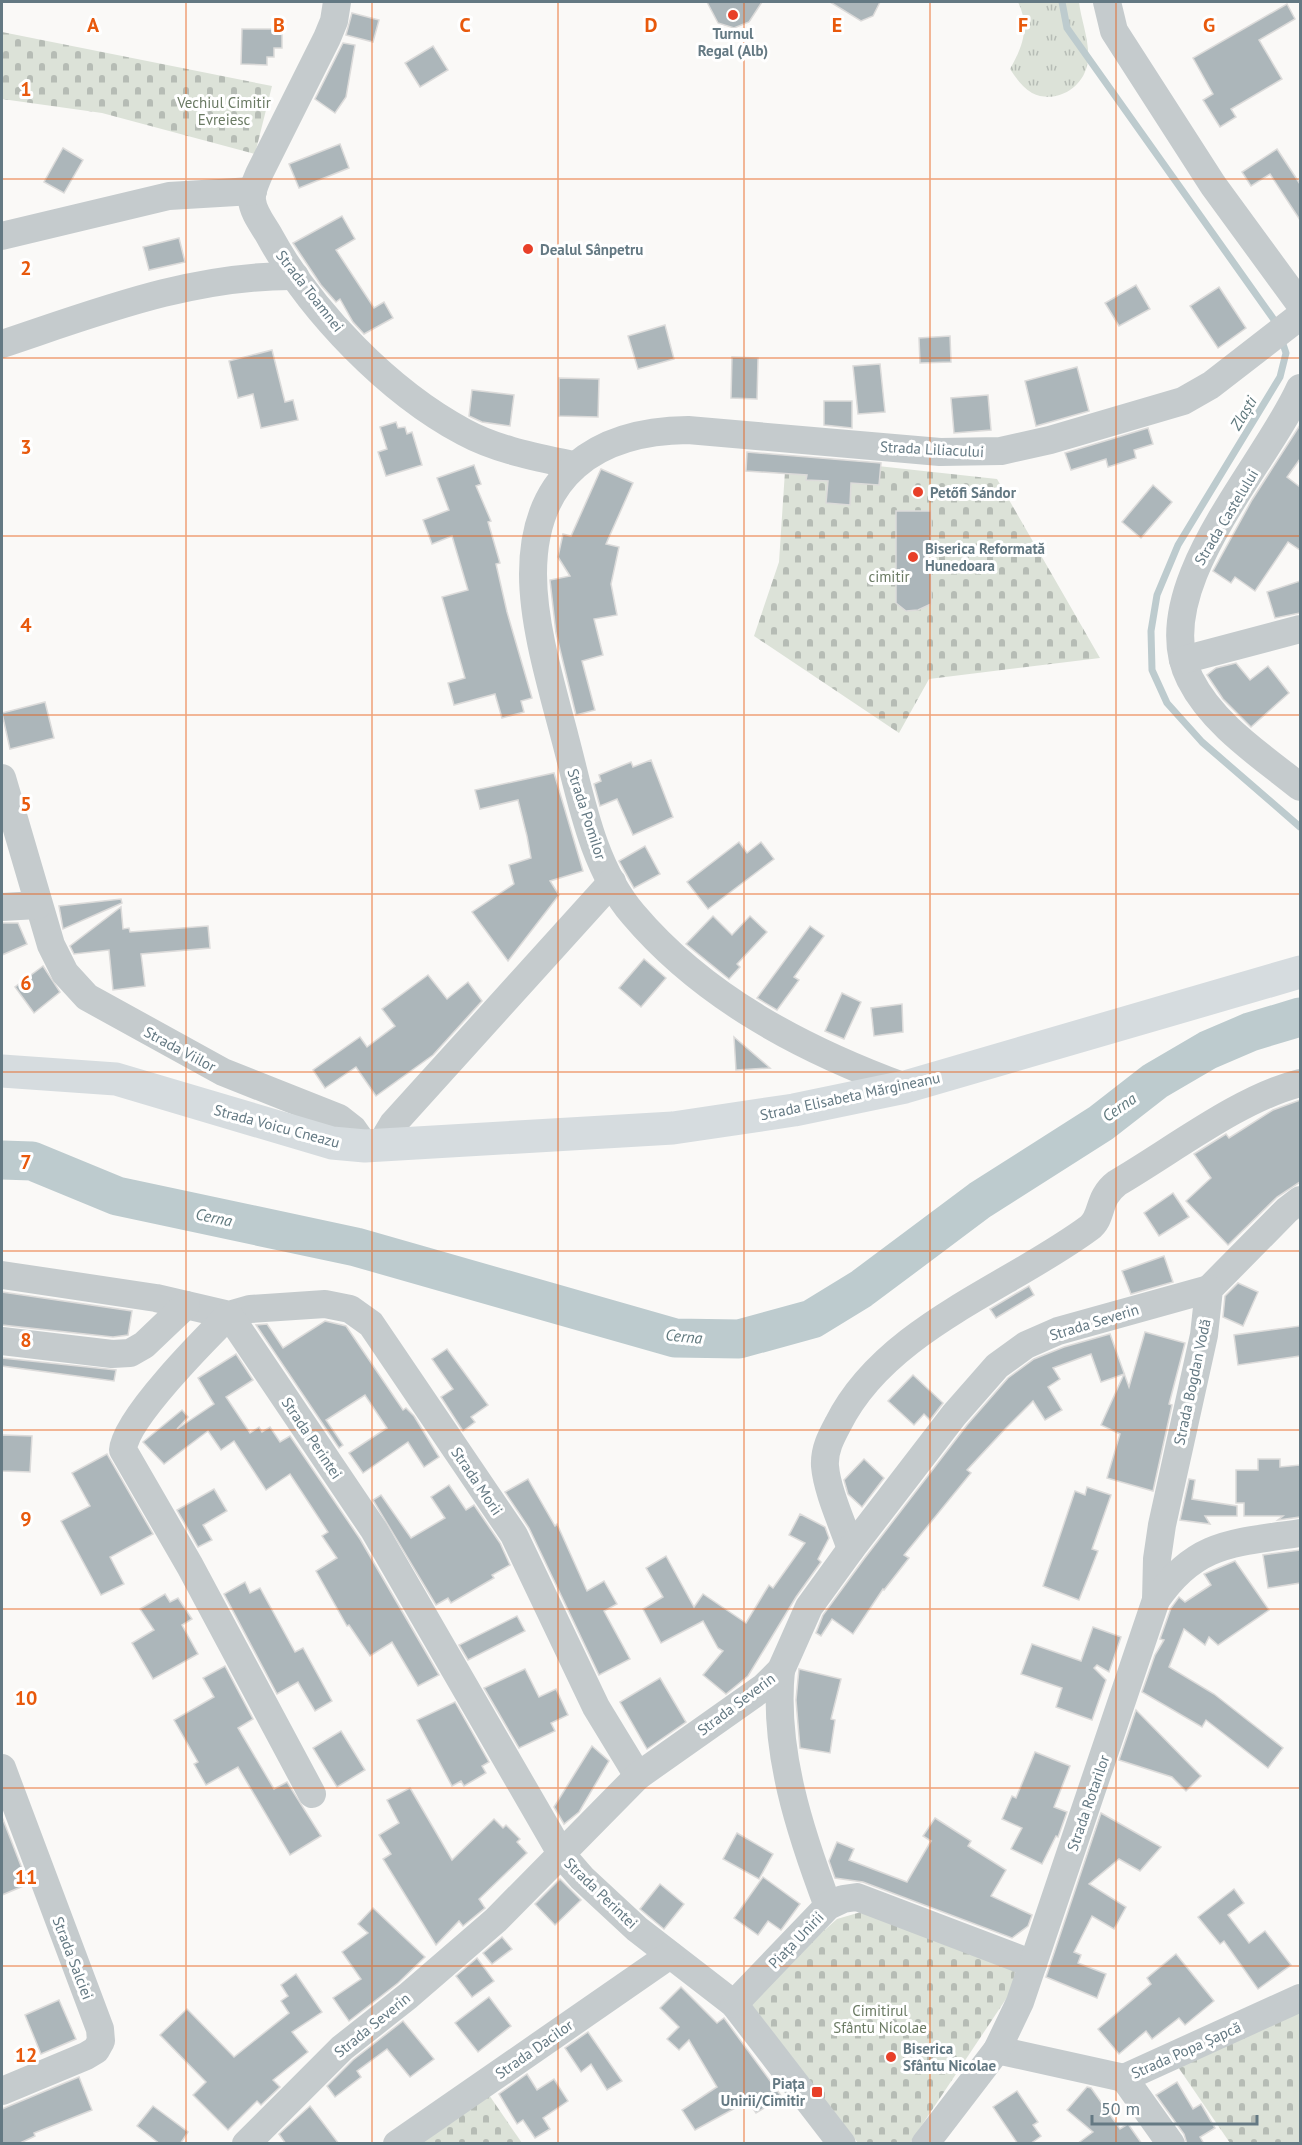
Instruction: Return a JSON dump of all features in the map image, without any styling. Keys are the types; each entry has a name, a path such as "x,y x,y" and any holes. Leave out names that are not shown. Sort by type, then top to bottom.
{"main road":[{"name":"Strada Elisabeta Mărgineanu","path":"375,1147 673,1128 794,1110 905,1087 1300,972"},
{"name":"Strada Voicu Cneazu","path":"2,1071 116,1079 332,1143 375,1147"}],"street":[{"path":"2,236 169,196 253,191 327,38 334,21 337,2"},
{"path":"1107,2 1114,31 1213,185 1300,304"},
{"name":"Strada Toamnei","path":"253,191 254,209 278,252 295,276 354,347 416,403 467,434 573,465"},
{"path":"2,344 172,289 257,275 295,276"},
{"name":"Strada Liliacului","path":"573,465 611,444 659,430 688,430 940,452 1001,451 1050,440 1183,401 1231,370 1300,316"},
{"name":"Strada Castelului","path":"1300,388 1285,421 1195,567 1185,600 1180,642 1183,660 1191,680 1220,719 1246,744 1300,787"},
{"name":"Strada Pomilor","path":"573,465 555,489 543,513 535,543 533,575 537,619 585,817 596,850 612,882 633,914 666,947 699,978 745,1011 798,1042 905,1087"},
{"path":"1183,660 1300,629"},
{"name":"Strada Viilor","path":"2,778 51,945 65,973 87,997 223,1072 339,1118 375,1147"},
{"path":"375,1147 393,1124 612,882"},
{"path":"2,907 38,905"},
{"path":"851,1549 825,1467 827,1446 857,1391 902,1348 930,1328 1092,1226 1106,1191 1117,1183 1234,1113 1282,1088 1300,1083"},
{"path":"1209,1289 1287,1210 1300,1200"},
{"path":"2,1275 156,1298 229,1315 139,1415 124,1441 123,1449 190,1566 312,1794"},
{"name":"Strada Severin","path":"246,2144 313,2074 496,1920 562,1855 591,1821 638,1776 764,1687 781,1670 809,1607 954,1415 997,1366 1026,1346 1058,1331 1209,1289"},
{"name":"Strada Bogdan Vodă","path":"1156,1600 1157,1559 1162,1525 1204,1335 1209,1289"},
{"name":"Strada Morii","path":"229,1315 250,1309 325,1304 350,1309 371,1324 514,1535 596,1707 638,1776"},
{"path":"2,1341 112,1354 130,1353 153,1337 186,1305"},
{"name":"Strada Perintei","path":"229,1315 374,1530 562,1855 607,1902 670,1955 735,2004"},
{"name":"Strada Rotarilor","path":"926,2144 997,2050 1020,2002 1156,1600 1172,1577 1197,1557 1225,1545 1300,1533"},
{"path":"781,1670 778,1697 784,1753 794,1803 828,1906"},
{"name":"Strada Salciei","path":"2,1768 100,2029 102,2041 96,2050 86,2056 2,2091"},
{"name":"Piața Unirii","path":"735,2004 828,1906 843,1899 857,1898 1033,1964"},
{"name":"Strada Dacilor","path":"398,2144 670,1955"},
{"name":"Strada Popa Șapcă","path":"997,2050 1124,2078 1300,1998"},
{"path":"735,2004 842,2144"},
{"path":"1124,2078 1171,2144"}],"green space":[{"path":"1018,2 1079,2 1087,42 1087,66 1079,82 1066,93 1049,97 1032,93 1022,85 1010,69 1021,44 1024,28 1022,11"},
{"name":"Vechiul Cimitir Evreiesc","path":"2,32 272,86 255,154 102,113 2,99"},
{"name":"cimitir","path":"786,456 997,479 1100,658 929,679 899,733 754,636 779,562"},
{"name":"Cimitirul Sfântu Nicolae","path":"861,1912 1015,1968 1014,1987 910,2143 858,2143 747,1999 837,1919"},
{"path":"1300,2011 1300,2143 1230,2143 1178,2067"},
{"path":"489,2095 522,2143 417,2144"}],"building":[{"name":"Turnul Regal (Alb)","path":"707,2 762,2 749,22 734,28 718,23"},
{"path":"830,2 880,2 873,16 861,21"},
{"path":"1287,4 1295,19 1259,40 1282,79 1231,109 1236,117 1220,127 1203,100 1213,94 1193,58"},
{"path":"352,13 379,20 373,42 346,35"},
{"path":"242,29 282,29 282,48 274,48 274,57 267,57 267,65 241,64"},
{"path":"343,43 355,45 346,97 335,113 315,99"},
{"path":"433,46 448,70 420,87 405,63"},
{"path":"340,144 349,168 299,188 289,164"},
{"path":"63,148 83,160 64,193 44,182"},
{"path":"1277,149 1300,184 1300,220 1270,174 1251,186 1242,172"},
{"path":"342,216 355,239 336,250 374,308 384,302 393,318 364,334 353,322 340,299 336,302 321,285 293,243"},
{"path":"179,238 185,262 149,270 143,247"},
{"path":"1136,285 1150,309 1119,326 1105,303"},
{"path":"1219,287 1246,328 1218,348 1190,306"},
{"path":"665,325 674,359 638,369 628,336"},
{"path":"950,336 951,362 920,363 919,338"},
{"path":"272,350 285,402 293,400 298,420 261,428 253,394 238,398 229,361"},
{"path":"732,357 758,358 757,399 731,398"},
{"path":"880,364 885,412 858,414 853,366"},
{"path":"1077,367 1089,411 1036,426 1025,381"},
{"path":"559,378 599,379 598,417 559,416"},
{"path":"472,390 514,395 510,426 482,422 469,416"},
{"path":"988,395 991,430 954,433 951,398"},
{"path":"824,401 852,401 852,428 824,425"},
{"path":"396,422 398,428 405,427 407,434 412,432 422,465 386,476 378,452 387,449 380,427"},
{"path":"1300,425 1300,459 1287,477 1300,487 1300,550 1288,542 1255,591 1235,577 1231,583 1213,571 1252,500"},
{"path":"1148,428 1153,444 1134,450 1136,458 1108,467 1106,459 1071,470 1065,453"},
{"path":"747,452 881,463 879,485 851,483 850,505 826,503 828,481 806,480 807,475 746,471"},
{"path":"474,465 481,484 476,486 491,521 488,522 500,563 496,564 507,612 532,698 521,701 524,712 502,718 495,694 454,705 448,683 465,678 442,597 468,590 452,536 432,544 423,520 449,510 437,478"},
{"path":"601,469 633,483 606,544 619,547 611,584 617,615 594,619 603,655 582,661 595,710 576,715 556,633 550,580 570,576 558,557 563,534 571,536"},
{"path":"1153,485 1172,502 1141,538 1122,522"},
{"name":"Biserica Reformată Hunedoara","path":"896,511 931,511 931,604 918,610 906,611 896,603"},
{"path":"1300,581 1300,613 1275,618 1267,592"},
{"path":"1236,663 1250,680 1268,666 1289,693 1251,727 1223,699 1207,675 1216,668"},
{"path":"45,702 54,738 10,749 2,713"},
{"path":"651,760 673,817 633,835 617,799 600,806 594,784 601,781 599,775 631,762 633,767"},
{"path":"554,773 583,871 550,881 559,895 508,961 472,912 514,884 509,865 531,858 527,836 518,800 480,809 475,790"},
{"path":"739,842 747,853 761,842 774,859 708,909 687,882"},
{"path":"645,846 660,874 634,888 619,861"},
{"path":"121,899 122,903 63,929 59,906"},
{"path":"121,907 123,929 129,928 130,932 208,926 210,948 141,954 145,986 113,990 109,950 74,954 70,946"},
{"path":"713,916 732,935 750,916 767,932 737,964 740,967 729,979 686,944"},
{"path":"2,923 18,923 27,944 2,955"},
{"path":"810,926 824,936 794,977 799,980 777,1010 757,998"},
{"path":"644,959 666,978 641,1007 619,988"},
{"path":"43,966 60,992 34,1013 15,987"},
{"path":"428,975 447,999 468,982 482,1001 433,1055 376,1096 356,1067 325,1088 313,1070 360,1037 367,1047 395,1026 382,1009"},
{"path":"842,993 861,1002 844,1039 825,1031"},
{"path":"902,1004 903,1032 874,1036 871,1008"},
{"path":"734,1037 770,1068 736,1070"},
{"path":"1300,1100 1300,1182 1277,1197 1228,1245 1186,1201 1211,1178 1194,1154 1226,1134 1229,1138 1273,1110"},
{"path":"1173,1193 1189,1217 1159,1236 1144,1213"},
{"path":"1164,1256 1173,1282 1131,1294 1122,1271"},
{"path":"1238,1283 1258,1292 1243,1326 1223,1317 1225,1296"},
{"path":"1029,1286 1034,1295 996,1318 990,1309"},
{"path":"2,1292 132,1311 128,1335 113,1337 2,1325"},
{"path":"325,1321 346,1326 403,1410 406,1408 414,1416 439,1457 424,1467 408,1442 363,1473 349,1453 387,1428 365,1395 326,1420 343,1445 339,1448 256,1325 267,1324 283,1348"},
{"path":"1300,1326 1300,1356 1238,1365 1234,1335"},
{"path":"1145,1332 1185,1343 1169,1404 1172,1405 1153,1491 1107,1478 1120,1434 1101,1425 1124,1374 1101,1382 1091,1354 1053,1368 1060,1379 1048,1387 1062,1410 1045,1420 1033,1401 967,1470 971,1473 904,1555 909,1558 883,1589 853,1634 832,1619 821,1636 816,1633 823,1615 864,1559 967,1425 1008,1378 1034,1359 1064,1347 1110,1334 1129,1387"},
{"path":"447,1349 488,1405 471,1417 475,1422 463,1431 441,1397 453,1389 432,1359"},
{"path":"236,1354 253,1380 226,1397 250,1433 259,1427 262,1432 270,1427 280,1442 290,1436 360,1539 439,1675 418,1686 392,1642 370,1656 349,1625 347,1626 316,1571 337,1558 322,1536 328,1532 290,1474 266,1490 234,1441 221,1450 208,1431 164,1464 143,1442 182,1410 188,1417 177,1429 214,1404 198,1378"},
{"path":"2,1358 116,1370 114,1381 2,1366"},
{"path":"913,1375 943,1403 930,1420 924,1414 914,1425 888,1401"},
{"path":"2,1435 32,1436 30,1472 2,1471"},
{"path":"107,1454 153,1534 110,1557 124,1584 101,1595 61,1521 90,1506 72,1473"},
{"path":"864,1459 884,1478 862,1507 848,1494 844,1480"},
{"path":"1258,1459 1280,1459 1280,1467 1300,1465 1300,1517 1278,1520 1283,1516 1244,1516 1244,1503 1236,1503 1236,1470 1258,1470"},
{"path":"528,1479 555,1526 557,1524 587,1591 604,1581 617,1604 604,1611 630,1659 599,1675 529,1528 505,1492"},
{"path":"1189,1479 1195,1480 1192,1499 1237,1506 1237,1516 1205,1516 1210,1524 1180,1520"},
{"path":"449,1485 466,1510 474,1505 500,1543 510,1565 492,1575 494,1578 451,1603 448,1598 436,1605 373,1500 381,1495 411,1538 445,1518 431,1497"},
{"path":"1087,1487 1111,1495 1092,1549 1098,1551 1079,1600 1043,1586 1075,1491 1085,1495"},
{"path":"214,1489 227,1511 203,1525 212,1540 198,1547 177,1510"},
{"path":"800,1514 825,1527 829,1538 818,1559 821,1562 796,1597 748,1676 726,1694 703,1675 723,1651 718,1648 703,1621 661,1643 643,1609 663,1597 646,1568 666,1556 694,1607 703,1594 746,1623 769,1585 773,1588 805,1543 789,1535"},
{"path":"1300,1550 1300,1583 1268,1588 1263,1555"},
{"path":"1235,1561 1269,1610 1218,1645 1209,1637 1205,1645 1184,1629 1169,1667 1214,1694 1283,1748 1268,1768 1206,1720 1202,1727 1142,1692 1155,1655 1164,1640 1160,1639 1171,1608 1179,1597 1185,1602 1211,1585 1204,1574"},
{"path":"245,1582 250,1593 260,1588 295,1652 303,1648 332,1701 315,1711 298,1682 277,1694 224,1594"},
{"path":"165,1594 170,1602 178,1598 192,1619 182,1625 198,1654 153,1679 132,1643 154,1630 140,1609"},
{"path":"517,1616 525,1631 468,1660 459,1645"},
{"path":"1093,1627 1121,1637 1109,1672 1097,1665 1094,1668 1106,1680 1092,1720 1056,1707 1062,1688 1021,1674 1032,1644 1081,1661"},
{"path":"225,1666 253,1719 238,1728 274,1789 287,1782 321,1836 290,1855 238,1767 206,1785 194,1764 198,1762 174,1720 214,1697 203,1678"},
{"path":"525,1669 539,1697 556,1689 568,1715 551,1723 555,1731 519,1748 484,1688"},
{"path":"799,1669 841,1679 831,1719 835,1720 830,1753 800,1748 796,1700"},
{"path":"660,1678 686,1722 647,1749 620,1702"},
{"path":"455,1702 489,1762 482,1766 486,1773 464,1786 461,1781 452,1786 417,1720"},
{"path":"1136,1710 1201,1776 1186,1791 1172,1777 1119,1760"},
{"path":"341,1731 365,1770 337,1787 313,1748"},
{"path":"592,1746 609,1761 579,1812 564,1824 554,1807"},
{"path":"1035,1752 1070,1766 1054,1807 1067,1812 1058,1837 1056,1836 1042,1864 1011,1849 1022,1828 1002,1819 1012,1796 1016,1798"},
{"path":"410,1788 452,1860 494,1819 503,1828 506,1825 520,1839 517,1842 527,1853 479,1899 485,1908 463,1926 459,1921 436,1945 383,1859 391,1854 379,1835 399,1823 387,1800"},
{"path":"1101,1813 1161,1847 1140,1871 1119,1859 1089,1884 1126,1907 1114,1929 1092,1916 1074,1952 1081,1955 1078,1963 1106,1974 1097,1998 1046,1977"},
{"path":"2,1817 28,1884 2,1895"},
{"path":"935,1818 971,1841 968,1846 1006,1870 991,1896 1032,1915 1028,1926 1012,1938 863,1882 835,1878 829,1861 837,1842 854,1849 849,1860 907,1882 931,1841 923,1836"},
{"path":"737,1833 773,1854 759,1879 723,1859"},
{"path":"763,1877 800,1904 781,1930 768,1921 758,1935 734,1918"},
{"path":"560,1879 581,1900 555,1925 535,1904"},
{"path":"660,1884 684,1904 664,1929 640,1909"},
{"path":"1234,1889 1244,1903 1228,1915 1249,1943 1265,1931 1291,1965 1258,1989 1224,1941 1220,1944 1198,1917"},
{"path":"373,1908 425,1957 398,1983 349,2021 333,1998 361,1979 342,1952 368,1933 358,1924"},
{"path":"502,1937 512,1949 492,1964 483,1953"},
{"path":"1176,1954 1214,2001 1185,2025 1179,2018 1152,2039 1146,2031 1119,2054 1098,2029 1151,1984 1147,1978"},
{"path":"477,1958 494,1981 472,1997 456,1976"},
{"path":"296,1974 322,2012 292,2032 308,2052 273,2080 280,2087 261,2105 257,2101 228,2130 193,2095 206,2082 160,2035 187,2009 234,2057 289,2013 281,2001 288,1996 281,1985"},
{"path":"681,1987 717,2023 724,2018 782,2097 756,2113 748,2101 695,2130 682,2110 717,2087 689,2040 679,2050 667,2039 679,2027 660,2008"},
{"path":"489,1997 511,2026 478,2052 455,2023"},
{"path":"59,2000 76,2039 41,2054 25,2015"},
{"path":"403,2021 434,2059 410,2077 387,2049 357,2071 361,2077 335,2097 327,2086 353,2060"},
{"path":"588,2032 622,2081 607,2090 591,2064 581,2072 565,2048"},
{"path":"527,2074 537,2090 554,2079 568,2101 543,2118 550,2129 535,2138 523,2120 517,2124 499,2094"},
{"path":"79,2077 92,2110 34,2133 35,2136 18,2144 2,2144 2,2109"},
{"path":"1177,2082 1193,2109 1201,2104 1215,2128 1200,2137 1204,2144 1187,2144 1184,2134 1156,2095"},
{"path":"1087,2087 1091,2088 1120,2129 1128,2124 1142,2144 1077,2144 1093,2132 1067,2110"},
{"path":"1017,2091 1038,2122 1033,2125 1041,2136 1030,2144 1018,2144 993,2107"},
{"path":"153,2106 188,2132 180,2144 160,2144 137,2126"},
{"path":"310,2106 339,2144 286,2144 279,2134"}],"waterway":[{"name":"Zlaști","path":"1062,2 1067,28 1277,324"},
{"name":"Zlaști","path":"1281,338 1286,353 1280,377 1178,545 1157,595 1151,631 1152,670 1167,703 1202,742 1300,827"},
{"name":"Cerna","path":"2,1160 32,1161 117,1196 356,1247 675,1338 739,1339 812,1319 861,1289 980,1200 1101,1123 1155,1081 1208,1050 1250,1032 1300,1017"}],"place":[{"name":"Turnul Regal (Alb)","path":"733,15"},
{"name":"Dealul Sânpetru","path":"528,249"},
{"name":"Petőfi Sándor","path":"918,492"},
{"name":"Biserica Reformată Hunedoara","path":"913,557"},
{"name":"Biserica Sfântu Nicolae","path":"891,2057"},
{"name":"Piața Unirii/Cimitir","path":"817,2092"}]}
